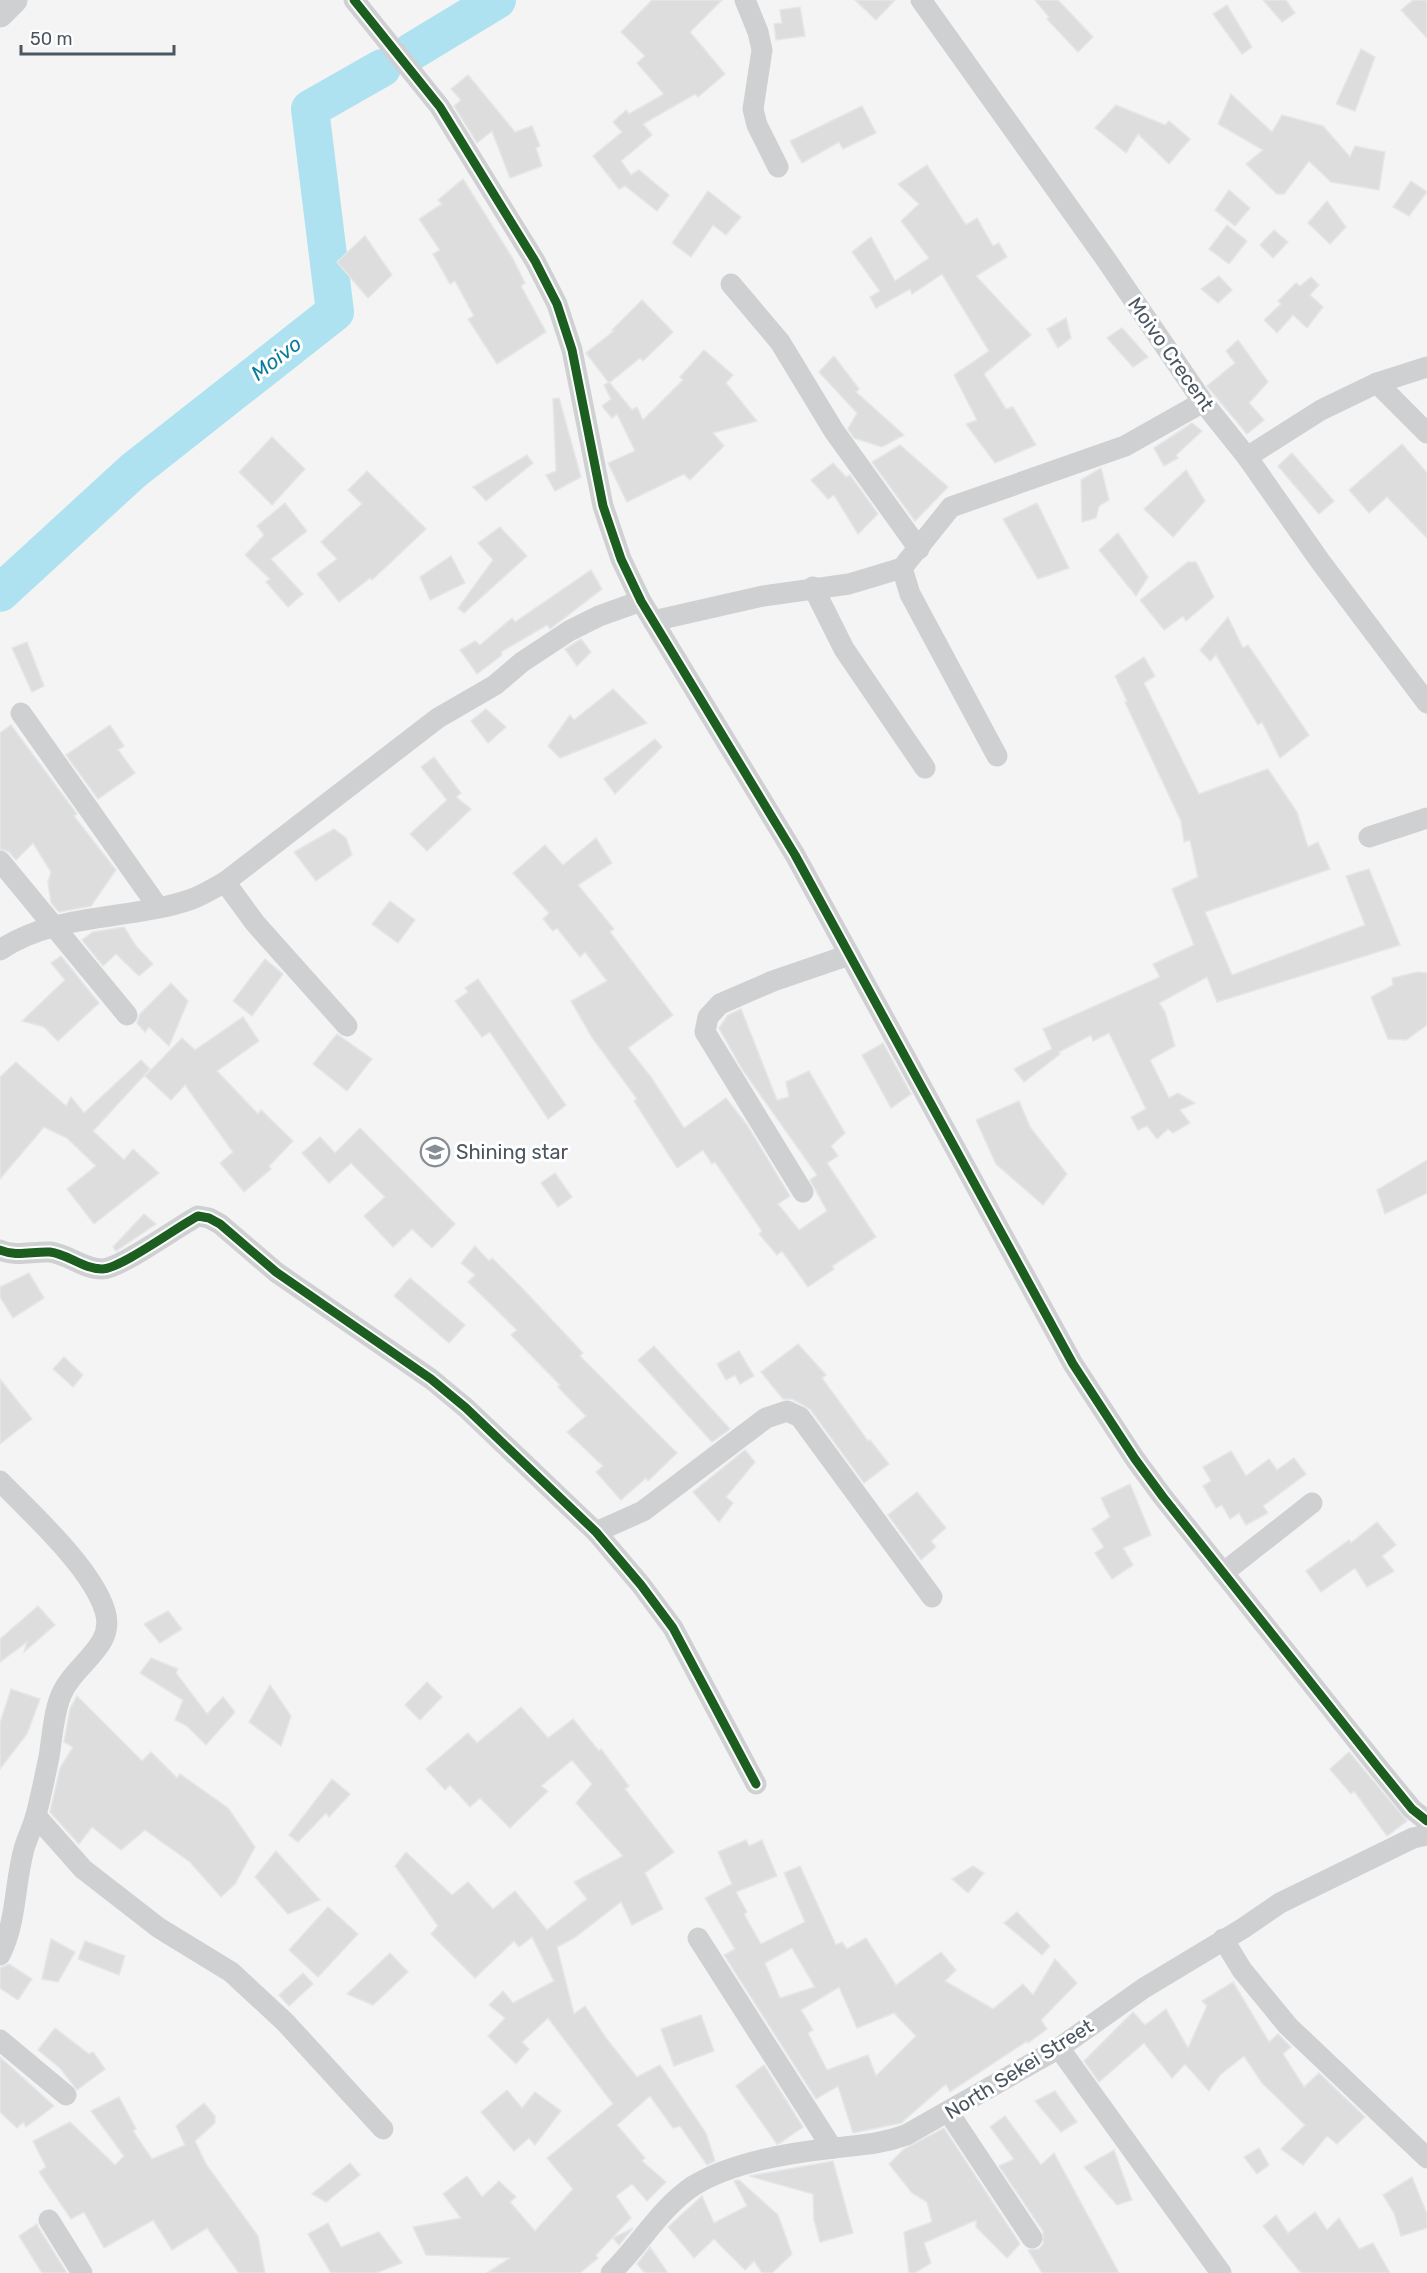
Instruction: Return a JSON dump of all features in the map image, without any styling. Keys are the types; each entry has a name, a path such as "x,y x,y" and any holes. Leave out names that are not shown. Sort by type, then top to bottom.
{"street":[{"path":"0,14 14,0"},
{"path":"354,0 440,107 535,261 557,304 572,350 603,506 621,560 652,621 795,855 849,955 886,1017 1073,1364 1135,1459 1223,1573 1412,1809 1427,1821"},
{"path":"745,0 758,32 762,50 753,109 757,125 778,167"},
{"name":"Moivo Crecent","path":"921,0 1105,258 1203,402 1247,457 1320,561 1427,703"},
{"path":"731,284 780,342 834,431 919,549"},
{"path":"1247,457 1321,410 1377,383 1427,367"},
{"path":"1377,383 1427,433"},
{"path":"652,621 813,587 849,584 902,568 919,549 936,522 951,507 1125,446 1166,425 1203,402"},
{"path":"902,568 910,594 998,756"},
{"path":"813,587 844,650 925,768"},
{"path":"0,950 17,938 54,927 192,899 225,882 438,718 495,685 522,662 579,626 641,601"},
{"path":"21,713 158,907"},
{"path":"1369,837 1427,818"},
{"path":"0,861 127,1015"},
{"path":"225,882 255,923 347,1026"},
{"path":"803,1192 705,1032 708,1017 720,1004 773,981 849,955"},
{"path":"2,1255 47,1252 64,1255 92,1268 103,1269 126,1260 198,1216 209,1218 276,1272 431,1379 466,1408 596,1532 641,1585 673,1628 756,1784"},
{"path":"596,1532 643,1511 766,1418 787,1411 800,1417 932,1597"},
{"path":"0,1481 62,1545 92,1585 105,1611 108,1628 100,1648 80,1665 62,1692 36,1816 24,1850 9,1937 0,1955"},
{"path":"1223,1573 1312,1503"},
{"path":"36,1816 93,1876 159,1928 231,1972 285,2022 383,2128"},
{"name":"North Sekei Street","path":"622,2270 673,2201 693,2186 748,2164 832,2148 883,2143 906,2135 949,2113 1059,2048 1144,1988 1280,1903 1413,1838 1427,1835"},
{"path":"698,1938 832,2148"},
{"path":"1223,1940 1242,1970 1288,2026 1427,2158"},
{"path":"0,2040 66,2095"},
{"path":"1059,2048 1221,2273"},
{"path":"949,2113 1032,2238"},
{"path":"49,2220 82,2273"}],"building":[{"path":"652,0 722,0 690,32 725,74 698,97 695,94 643,124 652,135 621,161 631,175 639,170 669,195 657,211 625,186 619,189 593,156 622,132 613,122 626,110 629,114 664,94 637,63 645,56 621,32"},
{"path":"855,0 895,0 876,20"},
{"path":"1035,0 1058,0 1093,37 1078,52 1047,19 1049,17"},
{"path":"1263,0 1286,0 1295,13 1282,22"},
{"path":"1413,0 1427,0 1427,38 1401,10"},
{"path":"1227,5 1252,47 1242,54 1213,14"},
{"path":"800,7 805,36 776,40 774,24 782,23 780,10"},
{"path":"1361,49 1375,57 1355,111 1336,104"},
{"path":"468,75 515,132 532,126 540,146 536,148 542,166 510,178 492,131 477,143 454,106 461,100 451,89"},
{"path":"1231,94 1272,132 1282,115 1323,126 1350,157 1355,146 1385,152 1379,190 1331,182 1309,161 1284,194 1277,194 1246,164 1263,150 1218,124"},
{"path":"1116,105 1165,125 1169,121 1190,139 1169,164 1138,134 1126,153 1095,128"},
{"path":"862,106 876,133 843,149 839,142 802,163 790,141"},
{"path":"927,165 966,225 977,218 993,246 999,243 1007,257 976,276 1031,335 984,374 1006,409 1013,407 1036,445 995,463 966,424 977,420 954,375 989,351 942,274 912,294 910,289 876,308 870,297 880,291 852,252 871,237 895,281 929,258 901,221 919,204 898,184"},
{"path":"463,179 513,259 525,283 521,286 546,332 497,364 468,319 474,316 455,281 450,284 433,254 440,250 419,219 442,204 438,200"},
{"path":"1411,181 1427,192 1409,216 1393,207"},
{"path":"1229,190 1250,208 1235,226 1215,210"},
{"path":"708,191 741,217 726,235 713,225 691,257 672,243"},
{"path":"1327,201 1346,227 1330,244 1308,223"},
{"path":"1227,225 1247,241 1229,264 1209,249"},
{"path":"1274,230 1288,242 1273,258 1260,245"},
{"path":"365,236 392,275 368,298 337,262"},
{"path":"1219,276 1232,290 1218,303 1201,289"},
{"path":"1311,277 1319,285 1310,295 1323,307 1307,328 1293,315 1277,333 1264,320 1281,304 1278,301 1296,283 1300,286"},
{"path":"642,300 673,332 643,361 640,358 609,383 586,353 614,331 612,330"},
{"path":"1066,318 1071,338 1058,348 1047,329"},
{"path":"1122,328 1148,357 1133,367 1107,338"},
{"path":"1238,340 1268,382 1249,403 1264,420 1247,434 1207,386 1235,363 1226,351"},
{"path":"704,350 733,375 726,383 757,421 713,433 724,446 690,480 684,474 627,502 608,463 635,451 617,414 612,418 602,406 611,399 604,385 609,382 632,410 637,407 643,420 683,380 680,377"},
{"path":"834,356 859,389 856,392 904,435 882,447 854,438 848,429 857,413 819,372"},
{"path":"559,398 581,477 555,491 546,475 556,471 553,399"},
{"path":"1192,423 1202,431 1176,455 1178,458 1164,466 1154,448"},
{"path":"272,437 305,469 272,505 239,472"},
{"path":"1402,444 1427,473 1427,538 1387,497 1369,513 1349,490"},
{"path":"900,445 948,487 915,521 872,462"},
{"path":"1292,453 1334,501 1319,514 1278,466"},
{"path":"527,455 533,463 486,501 473,487"},
{"path":"833,463 846,477 850,475 878,514 858,534 834,495 828,499 811,480"},
{"path":"1101,468 1109,500 1099,506 1096,518 1082,522 1081,480"},
{"path":"1186,470 1205,501 1173,537 1144,509"},
{"path":"367,471 426,529 372,580 370,578 339,602 317,574 337,559 321,542 362,504 348,490"},
{"path":"285,503 307,531 271,559 303,594 288,607 266,582 270,579 245,555 264,535 257,526"},
{"path":"1037,503 1069,568 1038,579 1003,519"},
{"path":"500,527 527,556 464,613 458,608 493,560 478,543"},
{"path":"1118,533 1148,577 1136,596 1099,550"},
{"path":"451,556 465,583 430,600 420,577"},
{"path":"1188,562 1196,562 1214,597 1186,621 1183,616 1164,630 1140,600"},
{"path":"591,570 602,589 550,629 547,625 501,652 502,655 477,674 460,650 475,641 480,645 512,618 515,622"},
{"path":"1228,617 1243,648 1248,645 1309,735 1280,758 1262,722 1258,725 1216,655 1210,661 1200,650"},
{"path":"581,639 591,652 577,666 565,649"},
{"path":"27,642 44,686 32,692 12,648"},
{"path":"1144,657 1155,676 1144,683 1199,794 1268,769 1297,812 1308,847 1318,842 1330,869 1205,912 1232,975 1365,925 1346,876 1369,869 1400,945 1217,1002 1207,977 1159,1003 1165,1012 1175,1046 1150,1060 1169,1098 1178,1093 1195,1103 1180,1110 1190,1123 1173,1133 1168,1129 1157,1139 1147,1126 1138,1130 1131,1117 1146,1109 1109,1033 1093,1041 1091,1035 1059,1052 1060,1054 1024,1082 1014,1069 1052,1049 1043,1029 1160,977 1153,964 1194,945 1172,889 1198,877 1190,840 1184,842 1181,821 1115,676"},
{"path":"613,689 647,723 560,758 548,746 570,715 574,720"},
{"path":"486,709 506,727 488,743 471,721"},
{"path":"11,725 77,814 74,816 116,870 91,906 59,912 51,903 48,882 51,872 33,843 16,860 9,852 0,849 0,733"},
{"path":"110,725 124,746 118,750 135,773 98,799 66,755"},
{"path":"655,739 662,747 615,794 604,779"},
{"path":"434,757 461,793 456,797 471,809 427,851 410,834 447,800 421,767"},
{"path":"334,829 346,838 352,855 316,881 294,852"},
{"path":"596,838 612,863 578,885 614,929 610,932 673,1015 628,1048 651,1077 684,1128 726,1098 747,1125 790,1196 778,1204 799,1230 827,1211 810,1180 817,1175 742,1069 719,1028 728,1015 741,1009 777,1100 789,1097 786,1082 809,1071 845,1133 831,1146 838,1156 827,1163 876,1237 832,1266 834,1269 808,1287 782,1251 777,1255 759,1234 762,1231 715,1162 712,1164 703,1150 677,1168 634,1101 637,1099 591,1036 571,1001 607,981 585,952 580,957 557,928 553,931 543,919 549,913 513,873 545,845 563,865"},
{"path":"390,901 415,920 398,943 372,924"},
{"path":"124,927 136,946 153,964 139,976 116,954 103,966 82,940 93,932"},
{"path":"61,956 99,1003 58,1041 44,1027 22,1021 65,980 51,963"},
{"path":"265,959 283,974 252,1016 233,1001"},
{"path":"1418,972 1427,973 1427,1025 1406,1040 1388,1039 1371,997 1393,985 1392,978"},
{"path":"478,979 566,1105 548,1119 490,1032 482,1037 455,1001 468,992 465,988"},
{"path":"171,983 188,1001 169,1046 149,1027 145,1032 137,1023 140,1014"},
{"path":"243,1017 259,1041 217,1071 258,1114 261,1110 293,1141 269,1166 271,1169 244,1192 220,1163 233,1152 185,1085 171,1100 145,1076 182,1038 195,1050"},
{"path":"337,1034 372,1059 347,1091 313,1064"},
{"path":"883,1043 911,1094 891,1108 862,1055"},
{"path":"141,1060 150,1069 93,1131 124,1160 133,1149 159,1173 94,1224 67,1189 96,1166 67,1138 44,1127 0,1179 0,1077 16,1062 66,1106 71,1097 84,1113"},
{"path":"1019,1101 1030,1127 1067,1174 1043,1205 996,1164 976,1120"},
{"path":"360,1128 455,1224 432,1248 412,1229 393,1247 364,1216 385,1197 351,1163 329,1183 302,1153 320,1137 335,1153"},
{"path":"1427,1160 1427,1193 1385,1214 1377,1190"},
{"path":"555,1173 572,1197 558,1207 541,1183"},
{"path":"144,1214 156,1224 116,1251 113,1247"},
{"path":"475,1246 489,1261 492,1258 523,1289 583,1353 580,1356 677,1453 648,1481 646,1478 621,1500 596,1472 603,1466 567,1432 586,1416 558,1387 560,1385 511,1335 517,1330 468,1282 475,1275 461,1263"},
{"path":"29,1273 44,1298 13,1318 0,1297 0,1287"},
{"path":"410,1278 465,1325 449,1343 394,1296"},
{"path":"798,1344 826,1375 822,1378 868,1441 870,1440 889,1464 864,1483 810,1409 792,1399 783,1399 761,1372"},
{"path":"654,1346 730,1429 712,1442 638,1360"},
{"path":"739,1351 754,1376 740,1384 735,1375 726,1380 717,1364"},
{"path":"64,1357 83,1375 73,1387 53,1369"},
{"path":"0,1379 32,1419 0,1444"},
{"path":"745,1450 755,1462 726,1497 733,1503 719,1522 693,1492"},
{"path":"1231,1451 1246,1476 1269,1459 1277,1470 1294,1458 1306,1474 1263,1506 1268,1513 1246,1525 1239,1513 1230,1519 1222,1505 1216,1508 1203,1486 1211,1481 1203,1467"},
{"path":"1130,1484 1151,1535 1123,1548 1133,1565 1112,1579 1095,1553 1104,1547 1092,1529 1110,1517 1101,1498"},
{"path":"917,1492 946,1528 931,1541 936,1547 921,1560 888,1515"},
{"path":"1377,1522 1396,1545 1382,1556 1394,1571 1367,1587 1355,1568 1321,1592 1306,1571 1349,1540 1351,1543"},
{"path":"38,1606 55,1625 24,1652 27,1642 0,1662 0,1639"},
{"path":"168,1611 182,1629 160,1643 144,1624"},
{"path":"151,1658 178,1669 176,1673 207,1714 223,1697 235,1712 206,1745 187,1726 175,1720 183,1700 140,1673"},
{"path":"427,1682 442,1697 420,1720 405,1705"},
{"path":"270,1685 291,1716 281,1746 249,1722"},
{"path":"11,1689 40,1699 27,1734 0,1769 0,1723"},
{"path":"77,1696 142,1761 151,1752 177,1778 180,1774 228,1808 255,1847 235,1884 221,1897 190,1862 145,1830 121,1850 92,1827 79,1844 50,1812 60,1768 73,1747 64,1742 70,1709"},
{"path":"521,1707 548,1738 573,1719 599,1751 601,1749 629,1786 625,1789 674,1852 645,1873 663,1909 632,1925 621,1902 574,1938 557,1947 574,2014 585,2006 606,2038 637,2077 660,2065 706,2133 715,2161 707,2165 680,2126 673,2128 650,2096 617,2125 645,2158 642,2161 666,2182 647,2201 632,2184 616,2196 631,2218 596,2255 598,2258 580,2273 487,2273 510,2258 426,2255 413,2227 461,2218 443,2194 467,2176 482,2197 499,2181 516,2197 510,2202 535,2231 573,2189 547,2158 613,2104 548,2018 522,2042 529,2049 516,2064 488,2036 505,2018 489,2005 503,1991 513,2003 554,1981 532,1937 519,1947 514,1941 475,1978 431,1934 438,1926 395,1866 406,1852 452,1895 468,1882 493,1909 515,1891 547,1930 587,1899 574,1882 623,1856 576,1803 592,1784 572,1760 541,1786 548,1791 510,1828 480,1798 470,1807 450,1785 445,1790 426,1769 468,1733 477,1743"},
{"path":"1349,1752 1407,1821 1387,1836 1354,1791 1351,1794 1330,1769"},
{"path":"332,1779 350,1794 329,1817 326,1813 298,1842 289,1835"},
{"path":"746,1840 749,1846 762,1840 777,1876 736,1892 747,1912 744,1914 761,1944 805,1922 784,1873 800,1866 836,1945 842,1942 847,1949 866,1938 896,1985 941,1952 956,1970 945,1981 993,2009 1023,1984 1033,1995 1055,1959 1077,1983 1041,2020 1047,2029 1028,2043 1027,2041 950,2092 946,2084 901,2123 853,2133 838,2086 816,2099 724,1955 735,1949 705,1898 732,1884 718,1852","holes":["792,1948 815,1987 780,1998 765,1963","839,1987 857,2028 894,2013 916,2036 876,2076 868,2055 827,2070 808,2033 813,2030 801,2010"]},
{"path":"276,1851 320,1900 288,1914 255,1877"},
{"path":"973,1866 984,1873 968,1893 952,1879"},
{"path":"328,1907 358,1934 318,1977 289,1950"},
{"path":"1017,1912 1050,1946 1042,1955 1004,1923"},
{"path":"51,1939 75,1952 58,1982 42,1979"},
{"path":"85,1941 125,1956 119,1975 78,1959"},
{"path":"390,1953 408,1972 373,2005 347,1994"},
{"path":"9,1964 32,1979 18,2000 0,1988 0,1968"},
{"path":"303,1973 313,1984 289,2006 279,1995"},
{"path":"1233,1982 1269,2042 1278,2034 1291,2047 1283,2054 1304,2087 1319,2073 1365,2117 1337,2144 1327,2136 1303,2165 1281,2149 1305,2125 1262,2083 1244,2056 1220,2075 1209,2091 1185,2064 1172,2078 1144,2043 1099,2082 1084,2061 1133,2012 1145,2025 1166,2009 1188,2048 1207,2006 1202,2001"},
{"path":"701,2015 714,2051 674,2066 661,2029"},
{"path":"55,2028 89,2054 93,2052 105,2069 77,2090 60,2068 38,2050"},
{"path":"0,2057 54,2106 26,2127 23,2122 17,2128 0,2112"},
{"path":"764,2065 803,2127 777,2144 736,2086"},
{"path":"507,2090 522,2108 535,2092 561,2111 535,2145 529,2138 514,2151 481,2112"},
{"path":"1055,2091 1077,2122 1061,2132 1035,2101"},
{"path":"119,2097 136,2129 133,2131 152,2159 185,2145 176,2126 204,2103 215,2116 215,2123 195,2141 206,2164 258,2236 265,2273 239,2273 207,2228 172,2250 153,2220 104,2248 84,2212 71,2219 39,2172 46,2167 33,2141 70,2122 115,2165 124,2156 91,2111"},
{"path":"1005,2116 1041,2165 1054,2153 1119,2273 1042,2273 1028,2250 1039,2249 1043,2244 1043,2231 999,2166 1014,2159 990,2127"},
{"path":"944,2128 1020,2244 1007,2258 976,2227 976,2220 924,2243 931,2263 915,2273 909,2273 904,2232 932,2222 927,2202 912,2193 889,2164 904,2149"},
{"path":"1259,2148 1269,2165 1257,2174 1244,2157"},
{"path":"1114,2150 1132,2200 1117,2205 1084,2167"},
{"path":"833,2161 853,2233 820,2242 814,2220 813,2194 749,2176"},
{"path":"350,2163 360,2175 326,2202 312,2194"},
{"path":"1412,2177 1427,2214 1427,2228 1401,2236 1394,2213 1383,2195"},
{"path":"739,2180 778,2215 792,2254 772,2273 762,2273 754,2261 745,2270 714,2239 694,2258 668,2227 702,2196 714,2223 747,2206 734,2181"},
{"path":"1315,2212 1327,2230 1339,2218 1359,2249 1373,2243 1390,2273 1301,2273 1263,2226 1276,2215 1288,2233"},
{"path":"328,2223 341,2247 379,2232 402,2263 376,2273 331,2273 308,2234"},
{"path":"37,2224 67,2273 42,2273 19,2236"},
{"path":"633,2228 619,2245 613,2238"},
{"path":"650,2247 668,2273 645,2273 637,2264"}],"waterway":[{"name":"Moivo","path":"411,52 497,0"},
{"name":"Moivo","path":"0,593 133,471 335,312 310,109 382,68"}],"cycle path":[{"path":"354,0 440,107 535,261 557,304 572,350 603,506 621,559 641,601 795,855 1073,1364 1135,1459 1163,1497 1412,1809 1427,1821"},
{"path":"0,1250 18,1253 57,1253 88,1267 102,1269 135,1255 198,1216 209,1218 220,1224 276,1272 431,1379 466,1408 596,1532 641,1585 673,1628 756,1784"}],"place":[{"name":"Shining star","path":"435,1152"}]}
